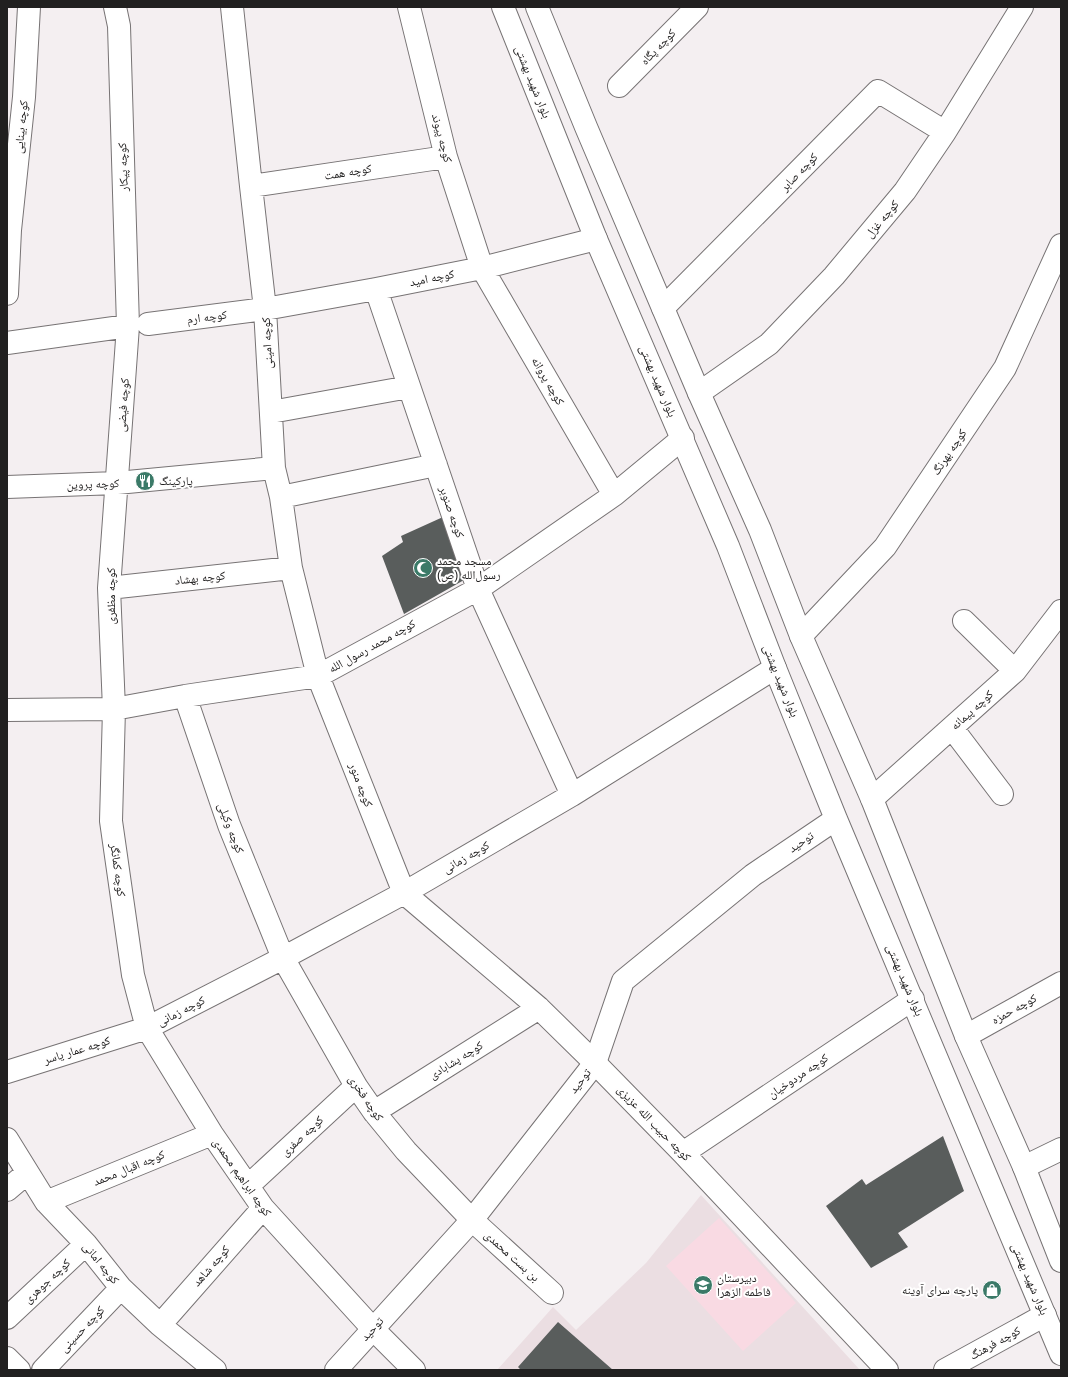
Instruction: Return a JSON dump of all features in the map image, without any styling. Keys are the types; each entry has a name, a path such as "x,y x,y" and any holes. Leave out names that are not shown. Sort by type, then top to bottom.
{"street":[{"name":"کوچه بینایی","path":"7,294 16,96 29,7"},
{"name":"کوچه پیکار","path":"115,7 119,26 138,325"},
{"name":"کوچه امینی","path":"232,7 265,309 274,468 281,497 291,568 318,676"},
{"name":"کوچه پیوند","path":"409,7 446,157 482,268"},
{"name":"بلوار شهید بهشتی","path":"503,7 596,239 683,438 728,546 836,819 1061,1354"},
{"path":"537,7 699,393 760,530 801,636 872,799 966,1036 1024,1167 1061,1261"},
{"name":"کوچه پگاه","path":"619,86 697,7"},
{"name":"کوچه غزل","path":"699,393 769,344 834,276 905,191 945,132 1022,7"},
{"name":"کوچه صابر","path":"663,308 878,91 945,132"},
{"name":"کوچه همت","path":"251,186 446,157"},
{"name":"کوچه امید","path":"265,309 482,268 596,239"},
{"name":"کوچه بهرنگ","path":"801,636 885,547 1006,368 1061,245"},
{"name":"کوچه پروانه","path":"482,268 614,495"},
{"name":"کوچه صنوبر","path":"376,289 478,589 572,795"},
{"name":"کوچه ارم","path":"7,343 265,309"},
{"name":"کوچه فیضی","path":"117,484 138,325"},
{"path":"271,412 409,387"},
{"name":"کوچه محمد رسول الله","path":"7,710 114,709 185,696 318,676 478,589 614,495 683,438"},
{"path":"281,497 436,466"},
{"name":"کوچه پروین","path":"7,487 117,484 274,468"},
{"name":"کوچه مظفری","path":"114,709 109,588 117,484"},
{"name":"کوچه بهشاد","path":"109,588 291,568"},
{"name":"کوچه پیمانه","path":"872,799 1015,671 1061,611"},
{"path":"964,621 1015,671"},
{"name":"کوچه زمانی","path":"147,1028 283,958 404,893 572,795 775,668"},
{"name":"کوچه منور","path":"318,676 404,893"},
{"name":"کوچه وکیلی","path":"185,696 229,825 283,958"},
{"name":"کوچه کمانگر","path":"114,709 111,821 133,976 147,1028"},
{"path":"952,728 1002,794"},
{"name":"توحید","path":"336,1370 472,1220 595,1063 623,980 753,875 836,819"},
{"name":"کوچه حبیب الله عزیزی","path":"404,893 539,1008 595,1063 683,1153 887,1370"},
{"name":"کوچه فخری","path":"283,958 356,1086 374,1112 406,1151 472,1220"},
{"name":"کوچه حمزه","path":"966,1036 1061,983"},
{"name":"کوچه مردوخیان","path":"683,1153 912,999"},
{"name":"کوچه پشابادی","path":"374,1112 539,1008"},
{"name":"کوچه عمار یاسر","path":"7,1072 147,1028"},
{"name":"کوچه ابراهیم محمدی","path":"147,1028 212,1134 263,1208 373,1329 414,1370"},
{"name":"کوچه صفری","path":"248,1186 356,1086"},
{"name":"کوچه اقبال محمد","path":"46,1202 212,1134"},
{"name":"کوچه امانی","path":"7,1139 46,1202 86,1244 121,1288 200,1366"},
{"path":"1024,1167 1061,1149"},
{"path":"7,1190 27,1173"},
{"name":"کوچه شاهد","path":"160,1325 263,1208"},
{"name":"بن بست محمدی","path":"472,1220 552,1293"},
{"name":"کوچه جوهری","path":"7,1318 86,1244"},
{"name":"کوچه حسینی","path":"43,1370 121,1288"},
{"name":"کوچه فرهنگ","path":"945,1370 1045,1315"},
{"path":"7,1358 19,1370"}],"shaded area":[{"name":"دبیرستان فاطمه الزهرا","path":"701,1195 860,1370 497,1370 553,1307 576,1330 646,1263"},
{"path":"719,1218 796,1303 743,1351 666,1266"}],"building":[{"name":"مسجد محمد رسول‌الله (ص)","path":"443,517 464,580 404,614 382,556 403,542 401,536"},
{"path":"943,1136 964,1191 898,1233 908,1247 871,1268 826,1206 862,1179 866,1185"},
{"path":"558,1322 613,1370 521,1370 518,1367"}],"place":[{"name":"پارکینگ","path":"145,481"},
{"name":"مسجد محمد رسول‌الله (ص)","path":"423,568"},
{"name":"دبیرستان فاطمه الزهرا","path":"703,1285"},
{"name":"پارچه سرای آوینه","path":"992,1290"}]}
